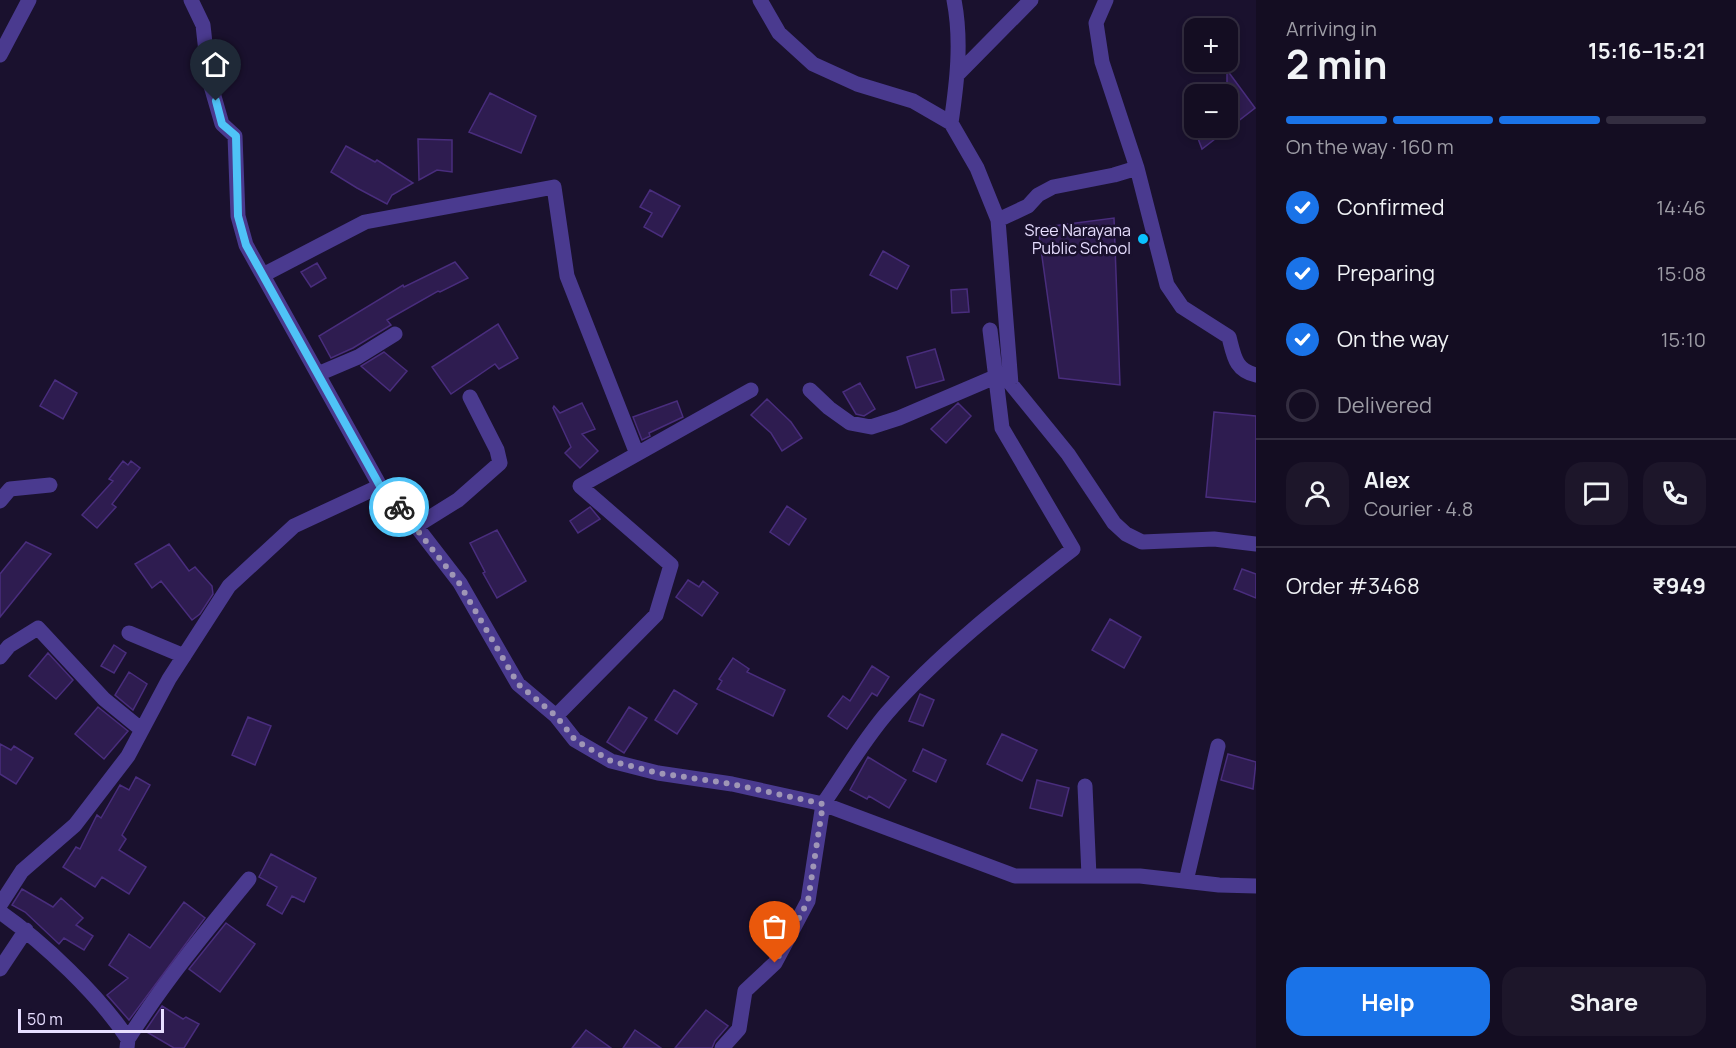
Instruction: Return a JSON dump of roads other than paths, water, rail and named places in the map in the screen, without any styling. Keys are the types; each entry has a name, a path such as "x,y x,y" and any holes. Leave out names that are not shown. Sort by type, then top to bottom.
{"street":[{"path":"0,55 30,0"},
{"path":"190,0 203,26 209,79 222,124 236,136 238,216 246,245 380,486 416,526 459,583 518,684 556,716 575,740 611,761 658,773 732,784 823,804 1015,876 1140,876 1256,886"},
{"path":"760,0 779,33 813,64 857,84 913,101 951,123 977,168 998,220 1011,384 1068,454 1114,523 1126,534 1142,542 1214,539 1256,544"},
{"path":"951,123 958,74 957,15 954,0"},
{"path":"958,74 1031,0"},
{"path":"1106,0 1096,23 1102,62 1137,168 1167,285 1182,307 1229,337 1236,364 1247,373 1256,375"},
{"path":"998,220 1028,206 1038,195 1053,187 1137,168"},
{"path":"263,275 364,222 554,188 567,276 637,454"},
{"path":"722,1048 739,1029 745,991 775,963 808,901 823,804 893,707 1004,602 1073,549 1002,428 990,330"},
{"path":"318,374 358,357 395,334"},
{"path":"810,390 849,423 872,426 899,418 995,377"},
{"path":"556,716 656,615 671,565 580,486 751,390"},
{"path":"416,526 458,500 501,463 497,450 470,397"},
{"path":"0,501 10,489 50,484"},
{"path":"0,905 22,871 75,825 128,756 184,656 229,586 294,526 380,486"},
{"path":"0,657 9,646 38,628 104,699 142,730"},
{"path":"129,633 184,656"},
{"path":"1186,881 1218,746"},
{"path":"1085,786 1089,876"},
{"path":"0,912 26,930 113,1016 128,1043 159,992 249,879"},
{"path":"0,969 26,930"}],"place":[{"name":"Sree Narayana Public School","path":"1143,239"}]}
